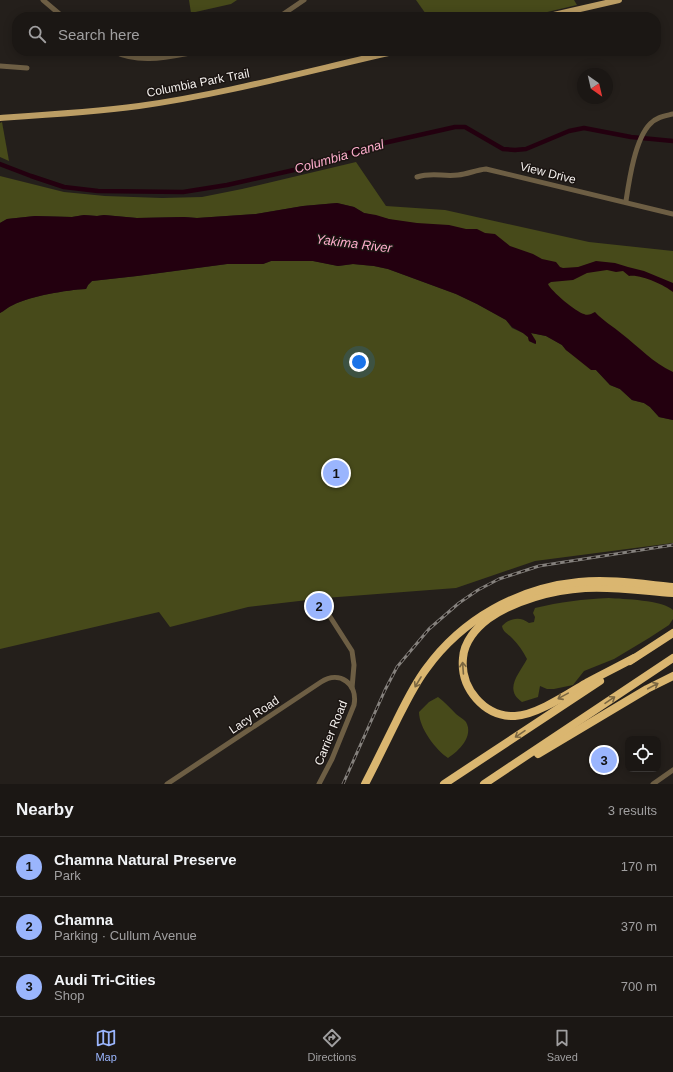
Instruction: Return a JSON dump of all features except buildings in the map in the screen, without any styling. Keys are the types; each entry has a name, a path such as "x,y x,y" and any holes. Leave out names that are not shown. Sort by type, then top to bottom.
{"highway":[{"path":"365,784 406,702 425,670 456,635 481,616 504,603 528,593 566,584 580,582 605,582 673,587"},
{"path":"634,658 542,708 515,716 496,713 482,705 471,692 464,677 462,668 465,648 475,631 488,619 511,606 524,601 546,594 586,588 609,588 673,593"},
{"path":"444,784 673,633"},
{"path":"485,784 673,658"},
{"path":"485,784 646,689 673,676"}],"main road":[{"path":"567,12 619,0"},
{"name":"Columbia Park Trail","path":"0,118 83,112 159,103 248,85 375,56"}],"street":[{"path":"43,0 57,12"},
{"path":"286,12 304,0"},
{"path":"125,56 148,59 168,56"},
{"path":"0,66 27,68"},
{"path":"626,202 631,173 641,141 648,126 654,120 673,114"},
{"name":"View Drive","path":"417,177 434,174 458,175 486,169 673,214"},
{"name":"Carrier Road","path":"318,784 332,759 354,705 355,696 352,688 354,665 352,651 320,601"},
{"name":"Lacy Road","path":"167,784 325,680 340,678 346,681 352,688"},
{"path":"653,784 673,770"}],"green space":[{"path":"189,0 237,0 231,4 191,12"},
{"path":"416,0 574,0 577,5 547,12 424,12"},
{"path":"2,122 9,161 0,157 0,123"},
{"path":"356,162 386,206 445,210 589,242 673,251 673,378 396,221 364,213 354,207 337,203 303,206 256,214 197,218 137,218 104,215 84,215 72,217 35,216 7,219 0,223 0,176 64,192 105,196 162,198 202,197"},
{"path":"271,261 313,261 338,266 353,264 374,266 388,269 456,294 506,320 512,328 523,333 528,337 529,341 535,344 531,333 546,336 562,345 566,350 596,370 610,385 620,389 632,400 644,403 659,417 673,420 673,543 535,561 456,588 325,598 248,607 170,627 159,612 0,649 0,313 20,302 39,296 86,289 92,281 227,264 263,264"},
{"path":"609,598 661,604 673,610 673,619 669,625 614,659 584,671 573,685 554,689 547,689 540,686 538,697 522,702 516,697 513,686 517,675 527,659 522,650 504,631 502,626 508,621 515,619 522,619 529,623 534,622 535,617 533,613 535,608 572,601"},
{"path":"438,697 466,722 468,727 467,738 464,743 448,758 438,750 429,738 422,725 419,712 429,702"}],"water":[{"name":"Yakima River","path":"337,203 354,207 364,213 389,219 449,225 466,229 477,229 485,233 495,234 510,246 533,254 542,259 556,262 563,268 578,267 596,261 615,263 644,271 673,283 673,292 646,278 629,276 623,271 616,272 607,270 587,273 573,280 551,282 548,284 559,296 575,309 587,315 595,312 653,359 673,372 673,420 659,417 644,403 632,400 620,389 610,385 596,370 591,370 562,345 546,336 531,333 536,341 536,344 529,341 528,337 512,327 506,320 477,304 456,294 388,269 374,266 353,264 338,266 313,261 271,261 263,264 227,264 92,281 86,289 39,296 20,302 0,313 0,223 7,219 35,216 72,217 84,215 137,218 197,218 256,214 303,206"}],"waterway":[{"name":"Columbia Canal","path":"0,164 64,187 98,191 183,192 227,185 294,170 375,145 455,127 465,127 503,149 515,150 526,149 569,131 584,128 631,137 673,141"}],"railway":[{"path":"343,784 385,690 397,667 429,629 459,603 478,590 499,579 539,566 673,545"}],"place":[{"name":"Chamna Natural Preserve","path":"336,473"},
{"name":"Chamna","path":"319,606"},
{"name":"Audi Tri-Cities","path":"604,760"}]}
